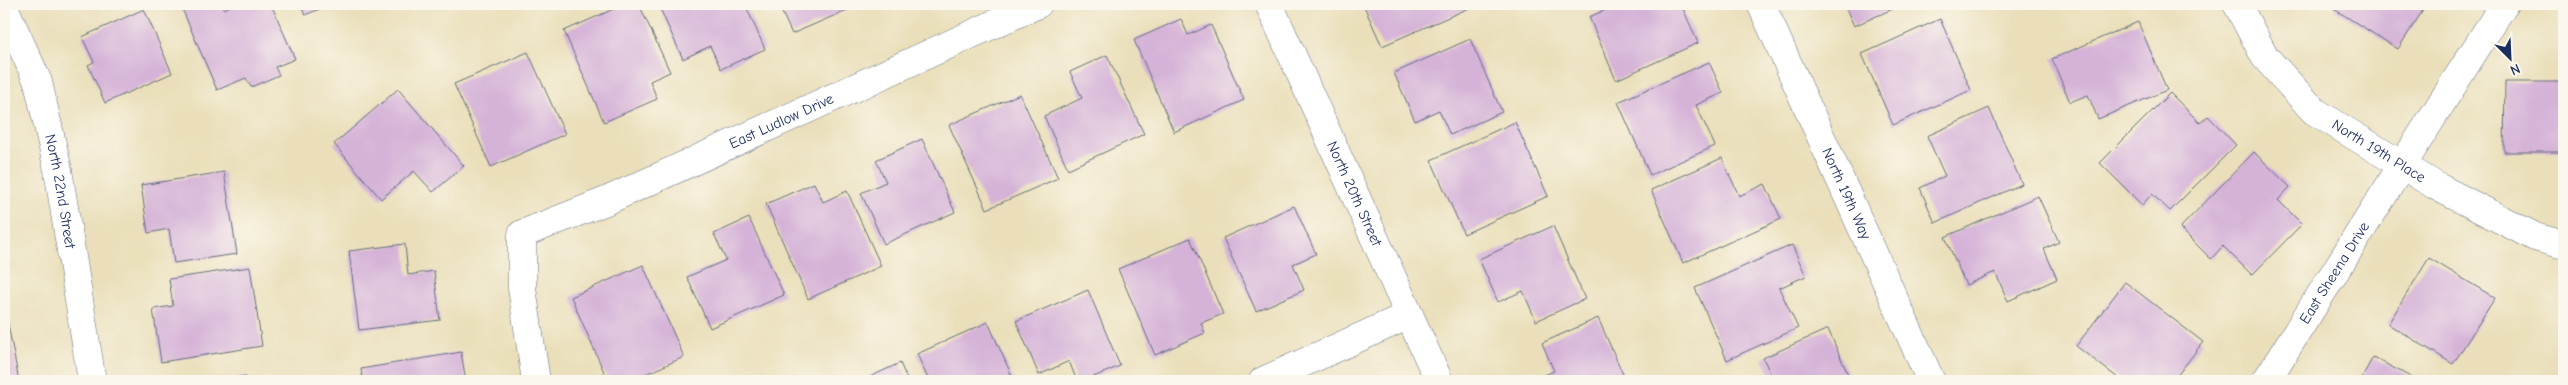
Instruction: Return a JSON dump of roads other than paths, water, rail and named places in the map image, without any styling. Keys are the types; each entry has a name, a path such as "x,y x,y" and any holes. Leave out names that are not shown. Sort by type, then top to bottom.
{"street":[{"name":"East Ludlow Drive","path":"536,381 522,288 522,234 615,196 1038,4"},
{"name":"North 20th Street","path":"1270,4 1439,381"},
{"name":"North 19th Way","path":"1761,4 1932,381"},
{"name":"North 19th Place","path":"2238,4 2265,57 2314,111 2436,186 2535,238 2564,245"},
{"name":"East Sheena Drive","path":"2266,381 2504,4"},
{"name":"North 22nd Street","path":"4,7 40,91 58,170 92,381"},
{"path":"1263,381 1409,315"}]}
